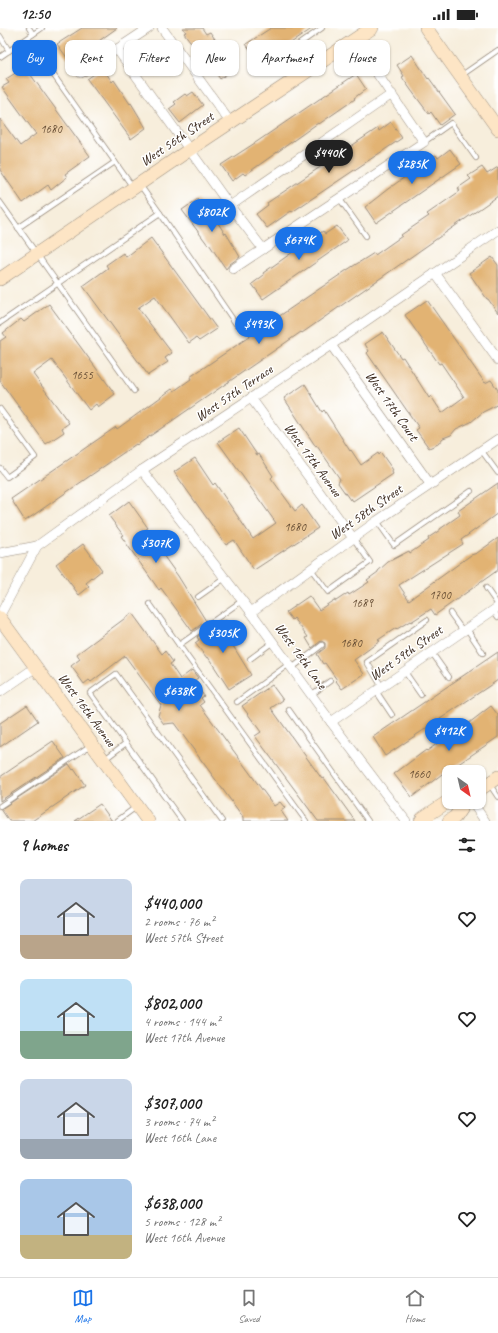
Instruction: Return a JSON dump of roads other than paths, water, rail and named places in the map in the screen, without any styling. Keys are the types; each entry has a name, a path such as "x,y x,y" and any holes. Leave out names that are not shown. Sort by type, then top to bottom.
{"street":[{"path":"149,28 117,50 263,249"},
{"path":"162,28 230,122"},
{"name":"West 56th Street","path":"354,40 372,28"},
{"path":"426,28 498,129"},
{"name":"West 56th Street","path":"0,279 230,122 334,53"},
{"path":"233,269 424,142 379,76"},
{"path":"230,206 392,94"},
{"name":"West 57th Terrace","path":"0,553 37,546 142,470 251,398 498,230"},
{"path":"435,273 498,360"},
{"name":"West 17th Court","path":"331,344 430,484"},
{"name":"West 17th Avenue","path":"251,398 353,538"},
{"name":"West 58th Street","path":"252,612 377,521 498,439"},
{"name":"West 16th Lane","path":"142,470 243,600 311,695 406,821"},
{"path":"0,617 37,546"},
{"name":"West 59th Street","path":"331,722 465,630 497,610"},
{"name":"West 16th Avenue","path":"0,617 148,821"},
{"path":"0,692 36,668"},
{"path":"421,821 423,818 442,806"},
{"path":"454,820 461,809"},
{"path":"477,809 485,821"}],"lane":[{"path":"29,28 33,34"},
{"path":"0,57 42,28"},
{"path":"305,40 322,28"},
{"path":"0,36 9,51"},
{"path":"460,76 498,50"},
{"path":"54,76 115,162 160,213 236,324"},
{"path":"424,142 451,123 476,158"},
{"path":"18,228 115,162"},
{"path":"339,198 366,236"},
{"path":"0,202 134,391"},
{"path":"0,323 160,213"},
{"path":"0,409 35,457 7,477 0,468"},
{"path":"481,450 498,474"},
{"path":"377,521 394,545 471,491"},
{"path":"311,569 328,592 370,562 353,538"},
{"path":"198,597 225,578"},
{"path":"486,588 497,610"},
{"path":"179,645 243,600"},
{"path":"150,604 306,821"},
{"path":"450,613 483,653"},
{"path":"392,715 367,662 427,620"},
{"path":"250,659 273,642"},
{"path":"237,702 322,645"},
{"path":"432,653 449,677"},
{"path":"405,672 421,695"},
{"path":"182,821 90,693 116,674 222,821"},
{"path":"311,695 330,681"},
{"path":"288,710 368,821"},
{"path":"104,760 126,743"},
{"path":"0,806 92,744"},
{"path":"488,783 498,797"},
{"path":"117,821 137,806"}]}
